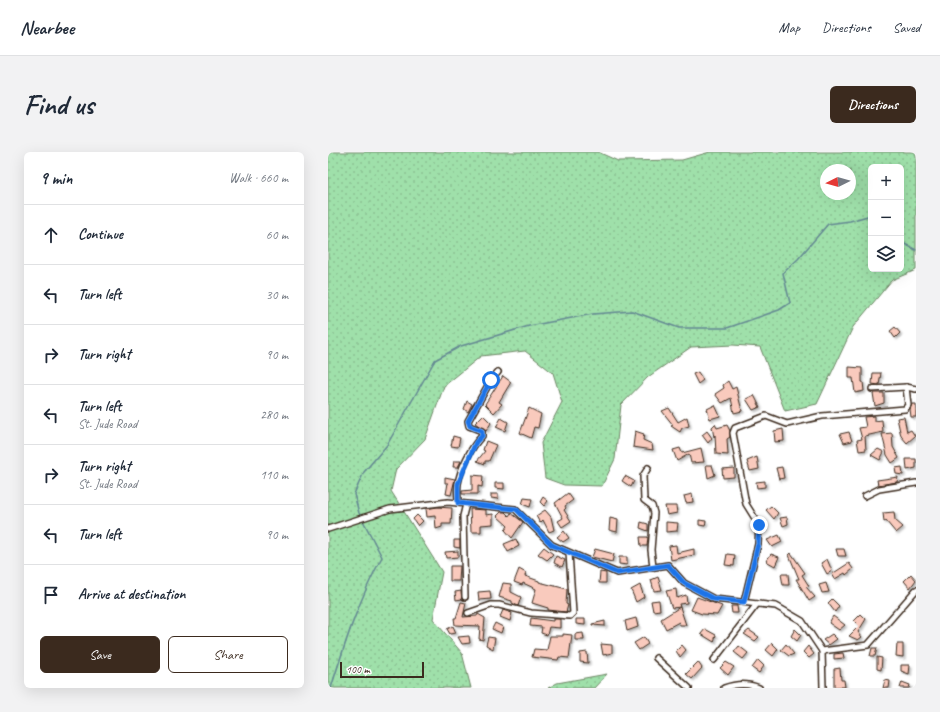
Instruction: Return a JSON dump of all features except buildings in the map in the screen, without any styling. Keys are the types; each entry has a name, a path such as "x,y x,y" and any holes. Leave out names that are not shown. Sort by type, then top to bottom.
{"street":[{"path":"458,503 458,484 471,453 482,436 482,431 470,426 468,421 491,380 498,372"},
{"path":"872,389 906,387 916,389"},
{"path":"744,602 758,544 759,525 746,504 733,433 735,428 766,416 771,417 781,423 787,424 822,416 905,409 908,405 906,387"},
{"path":"648,468 643,476 644,500 652,506 654,513 651,550 653,567"},
{"path":"865,496 879,489 916,483"},
{"path":"328,529 390,509 448,502 516,509 552,545 617,573 668,565 684,583 714,599 776,606 802,621 822,651 822,688"},
{"path":"465,597 463,516 466,504"},
{"path":"468,613 491,605 499,605 531,613 570,616 573,613 570,553"},
{"path":"822,651 868,645 916,590"},
{"path":"714,660 758,604"},
{"path":"656,658 689,688"},
{"path":"724,688 739,685 752,685 759,688"}],"green space":[{"path":"328,152 598,152 618,161 682,160 710,152 916,152 916,270 892,280 853,327 817,404 785,411 760,347 733,345 691,347 648,377 621,405 615,459 602,486 564,485 545,478 541,443 562,402 553,373 525,351 481,356 444,386 425,439 396,469 391,491 442,572 433,619 462,653 471,688 328,688"},
{"path":"607,674 594,688 548,688 557,683"}],"waterway":[{"path":"331,688 359,605 382,557 359,513 354,494 364,472 387,445 435,360 461,346 529,326 593,314 632,311 679,328 727,328 779,310 790,303 783,273 798,259 828,224 850,221 868,216"},
{"path":"904,244 916,250"}],"route":[{"path":"491,380 468,421 470,426 482,431 482,436 476,442 465,464 458,484 458,503 516,509 552,545 617,573 668,565 684,583 714,599 744,602 748,580 758,544 759,525"}]}
